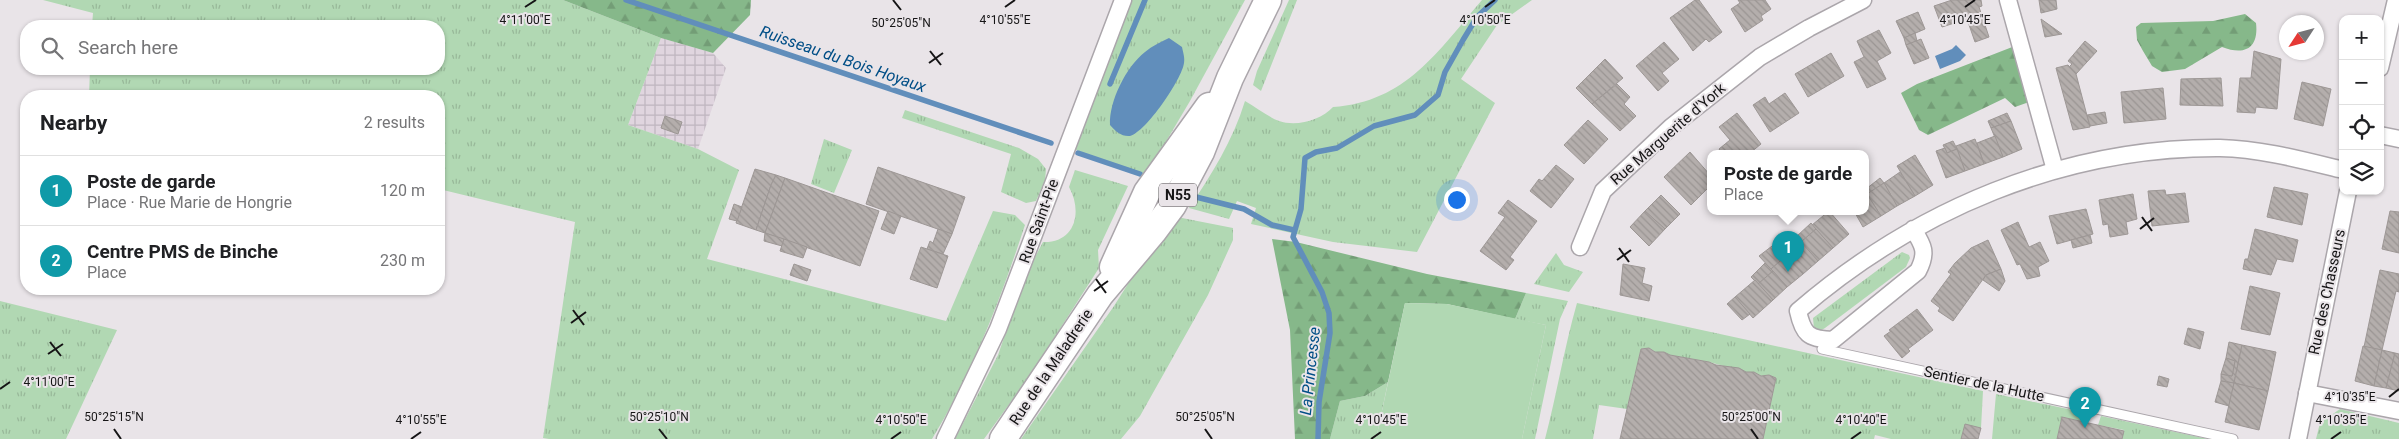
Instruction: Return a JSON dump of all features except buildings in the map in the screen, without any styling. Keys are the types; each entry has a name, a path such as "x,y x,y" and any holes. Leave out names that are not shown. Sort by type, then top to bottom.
{"main road":[{"name":"Rue de la Maladrerie","path":"1003,439 1100,295 1173,205 1201,152 1230,78 1268,0"}],"street":[{"name":"Rue Saint-Pie","path":"945,439 998,328 1123,0"},
{"name":"Rue Marguerite d'York","path":"1580,247 1603,191 1671,127 1760,58 1809,28 1863,0"},
{"path":"2008,0 2055,170"},
{"path":"2382,60 2396,0"},
{"path":"2384,136 2399,139"},
{"path":"1913,229 1924,246 1923,262 1918,271 1833,340 1820,340 1807,335 1801,325 1798,311 1849,269 1913,229 1974,199 2055,170 2126,155 2162,150 2221,148 2273,153 2339,169"},
{"name":"Rue des Chasseurs","path":"2298,439 2347,195"},
{"path":"2307,393 2399,411"}],"lane":[{"name":"Sentier de la Hutte","path":"1822,350 2233,439"}],"shaded area":[{"path":"661,38 713,53 726,68 698,149 628,125"}],"green space":[{"path":"43,0 563,0 661,38 628,125 698,149 739,170 707,259 946,321 993,211 1015,215 1025,225 1006,280 973,362 932,439 543,438 575,222 445,190 445,90 89,90 90,75 445,75 445,20 92,20 93,13"},
{"path":"563,0 751,0 750,15 713,53 661,38"},
{"path":"1130,0 1245,0 1190,101 1145,177 1074,149"},
{"path":"1289,0 1297,0 1261,91 1253,85 1257,71"},
{"path":"1482,0 1532,0 1497,25 1461,79 1495,103 1417,252 1333,242 1251,224 1256,208 1237,201 1229,219 1189,208 1221,156 1245,101 1279,121 1301,123 1322,116 1333,107 1359,103 1381,95 1401,84 1418,71 1435,55"},
{"path":"2245,14 2256,23 2255,39 2249,48 2237,51 2222,47 2185,69 2162,72 2152,66 2137,40 2136,27 2141,23 2213,21"},
{"path":"2020,44 2035,100 2015,107 2005,98 1928,135 1919,130 1901,93 1917,84"},
{"path":"905,110 1019,148 1038,159 1046,169 1045,181 1036,201 1026,203 1001,192 1011,154 902,118"},
{"path":"824,139 852,150 834,193 811,184"},
{"path":"1075,170 1128,186 1098,250 1099,268 1031,374 984,439 955,439 998,355 1026,274 1043,242 1054,241 1063,237 1069,232 1073,224 1075,206 1069,187"},
{"path":"1177,217 1233,228 1233,240 1208,295 1140,416 1121,439 1021,439 1114,306 1145,257"},
{"path":"1272,239 1296,242 1427,274 1526,293 1515,319 1447,304 1405,303 1388,382 1365,396 1340,401 1330,439 1295,439 1290,330"},
{"path":"1902,252 1909,255 1910,258 1906,267 1825,328 1820,331 1814,329 1813,318"},
{"path":"1556,253 1564,265 1583,272 1569,292 1534,284"},
{"path":"1526,293 1568,301 1560,319 1535,439 1522,439 1546,325 1515,319"},
{"path":"0,301 117,330 66,439 0,439"},
{"path":"1405,303 1447,304 1546,325 1522,439 1376,439"},
{"path":"1577,303 1983,391 1981,428 1965,425 1961,439 1891,439 1875,435 1874,439 1763,439 1776,378 1670,355 1664,352 1655,352 1649,348 1641,349 1627,409 1599,405 1593,439 1545,439"},
{"path":"1388,382 1376,439 1330,439 1340,401 1365,396"},
{"path":"1996,394 2087,413 2085,422 2062,417 2057,439 1992,439"},
{"path":"2340,409 2399,423 2399,439 2316,439 2320,423"},
{"path":"2101,416 2208,439 2122,439 2124,430 2098,425"}],"water":[{"path":"1169,38 1182,47 1184,63 1182,71 1162,104 1145,125 1130,136 1121,135 1110,125 1112,106 1120,85 1138,58"},
{"path":"1956,45 1966,55 1960,61 1940,69 1935,56 1952,49"}],"waterway":[{"name":"Ruisseau du Bois Hoyaux","path":"626,0 1051,143"},
{"path":"1110,84 1145,0"},
{"name":"La Princesse","path":"1318,439 1319,402 1330,333 1329,313 1322,292 1293,237 1301,209 1305,158 1316,152 1337,148 1374,126 1415,115 1438,95 1445,72 1463,40 1477,17 1495,0"},
{"name":"Ruisseau du Bois Hoyaux","path":"1078,153 1140,174"},
{"path":"1196,197 1244,209 1272,225 1294,230"}],"place":[{"name":"Poste de garde","path":"1788,272"},
{"name":"Centre PMS de Binche","path":"2085,428"}]}
